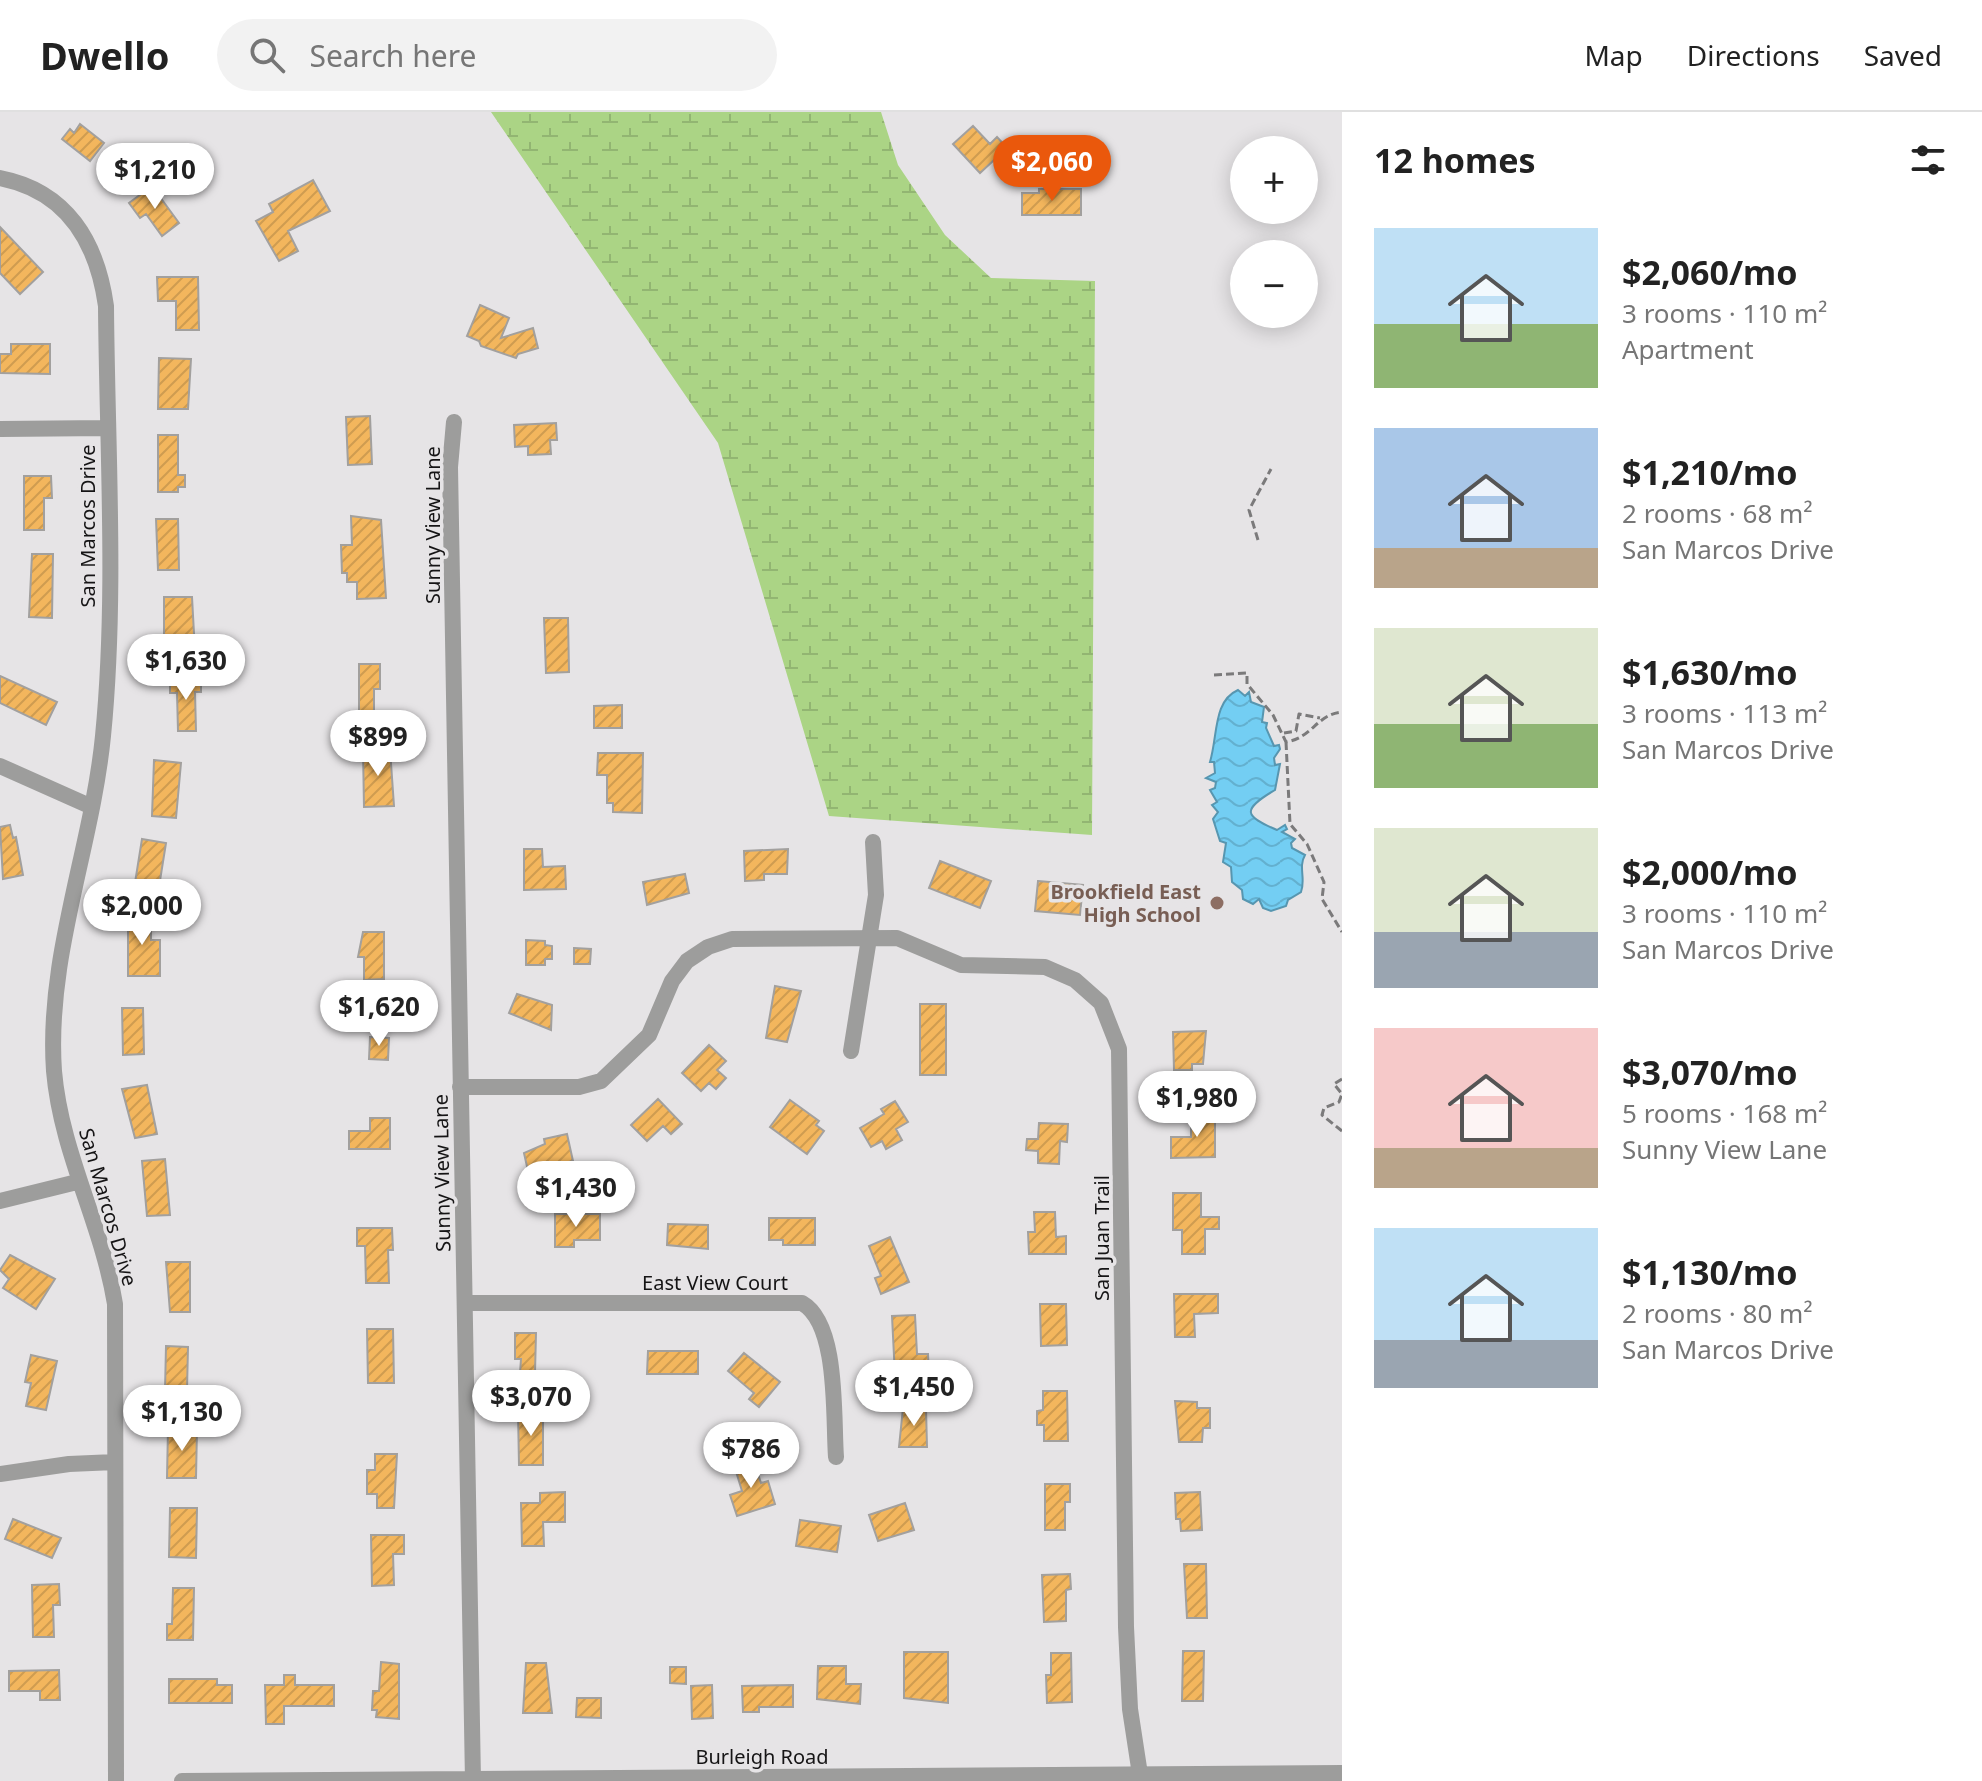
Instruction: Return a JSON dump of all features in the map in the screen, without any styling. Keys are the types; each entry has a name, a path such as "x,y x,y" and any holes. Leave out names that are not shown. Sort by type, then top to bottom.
{"street":[{"name":"San Marcos Drive","path":"0,178 25,183 48,195 85,234 102,277 107,428 106,684 92,807 54,1005 57,1092 77,1182 99,1238 115,1304 116,1781"},
{"name":"Sunny View Lane","path":"454,422 450,467 473,1780"},
{"path":"0,429 107,428"},
{"path":"0,766 92,807"},
{"path":"851,1051 871,935 877,873 873,842"},
{"name":"San Juan Trail","path":"460,1087 579,1087 601,1081 649,1035 678,971 696,953 720,942 754,937 871,935 908,939 943,960 961,965 1028,965 1061,973 1075,980 1101,1003 1116,1036 1122,1175 1126,1627 1130,1709 1140,1778"},
{"path":"0,1201 77,1182"},
{"name":"East View Court","path":"465,1303 802,1303 810,1308 825,1329 836,1457"},
{"path":"0,1474 69,1464 115,1462"},
{"name":"Burleigh Road","path":"182,1781 1140,1778 1342,1773"}],"path":[{"path":"1258,540 1249,510 1271,469"},
{"path":"1214,675 1247,673 1247,684 1284,733 1290,824 1307,844 1324,882 1322,899 1342,932"},
{"path":"1296,731 1299,714 1311,718 1342,712"},
{"path":"1286,742 1308,735 1324,717"},
{"path":"1284,733 1296,731 1308,735"},
{"path":"1342,1079 1334,1084 1342,1094 1339,1102 1331,1103 1322,1115 1342,1131"}],"green space":[{"path":"491,112 881,112 898,165 945,235 991,278 1095,281 1092,835 829,816 718,443"}],"water":[{"path":"1238,690 1245,696 1249,692 1251,702 1264,707 1262,722 1267,723 1266,728 1274,746 1279,745 1280,749 1274,758 1275,765 1280,764 1275,790 1256,803 1251,812 1258,821 1277,830 1285,825 1287,829 1282,832 1295,839 1291,843 1292,848 1305,855 1301,892 1288,900 1286,906 1271,911 1263,908 1259,899 1253,904 1243,899 1242,890 1232,882 1231,867 1223,862 1226,843 1220,841 1213,819 1218,812 1212,805 1217,802 1210,790 1215,788 1216,782 1206,778 1215,773 1214,762 1210,762 1220,710 1230,695"}],"building":[{"path":"80,124 104,143 90,161 62,139 70,129 74,133"},
{"path":"973,126 990,144 997,137 1007,148 980,173 953,144"},
{"path":"313,180 330,211 288,231 298,251 279,261 256,221 273,212 269,204"},
{"path":"152,186 179,223 162,236 146,214 140,218 129,203"},
{"path":"1039,189 1081,189 1081,215 1022,215 1022,193 1039,193"},
{"path":"0,227 43,272 20,294 0,273"},
{"path":"157,277 198,277 199,330 176,330 176,301 158,301"},
{"path":"480,305 509,318 501,338 533,328 538,348 518,354 516,358 481,346 479,341 467,336"},
{"path":"11,344 50,344 50,374 0,373 0,354 11,354"},
{"path":"159,358 191,359 188,409 158,409"},
{"path":"370,416 372,464 348,465 346,417"},
{"path":"556,423 557,440 550,440 551,454 528,455 528,446 515,447 514,425"},
{"path":"158,435 178,435 178,475 185,475 185,487 178,487 178,492 158,492"},
{"path":"24,476 51,476 52,498 44,498 44,530 24,530"},
{"path":"351,516 381,520 386,598 357,599 357,582 347,582 347,573 342,573 341,545 352,545"},
{"path":"156,519 178,519 179,570 158,570"},
{"path":"32,554 53,554 52,618 29,617"},
{"path":"164,597 192,597 195,652 164,652"},
{"path":"544,618 568,618 569,672 546,673"},
{"path":"359,664 380,664 380,689 374,689 374,713 359,713"},
{"path":"0,676 57,702 46,725 0,703"},
{"path":"201,678 201,692 195,692 196,731 178,731 177,693 170,693 170,679"},
{"path":"622,705 622,728 594,728 594,706"},
{"path":"390,749 394,806 364,807 363,750"},
{"path":"598,753 643,753 642,813 613,812 613,803 607,803 607,775 597,775"},
{"path":"154,760 181,763 176,818 152,816"},
{"path":"10,825 13,838 16,837 23,875 3,879 0,827"},
{"path":"142,839 166,843 158,893 134,889"},
{"path":"524,849 542,849 543,867 565,866 566,889 524,890"},
{"path":"788,849 787,874 764,874 764,880 745,881 744,851"},
{"path":"940,861 991,881 980,908 929,888"},
{"path":"685,874 689,893 647,905 643,882"},
{"path":"1038,881 1083,885 1080,915 1035,911"},
{"path":"128,912 151,912 151,940 160,940 160,976 128,976"},
{"path":"363,932 384,932 384,979 364,980 364,957 358,957"},
{"path":"526,940 545,941 545,945 552,946 552,959 545,959 545,965 526,965"},
{"path":"574,948 591,949 590,964 574,964"},
{"path":"775,986 801,991 787,1042 766,1038"},
{"path":"517,994 552,1005 551,1030 509,1013"},
{"path":"920,1004 946,1004 946,1075 920,1075"},
{"path":"122,1008 143,1008 144,1054 123,1055"},
{"path":"1206,1031 1203,1064 1192,1064 1192,1070 1174,1070 1173,1032"},
{"path":"370,1037 389,1038 388,1060 369,1059"},
{"path":"709,1045 726,1061 717,1070 726,1078 716,1089 709,1083 701,1091 682,1073"},
{"path":"147,1085 157,1134 135,1138 122,1089"},
{"path":"658,1099 682,1124 671,1134 663,1126 647,1141 631,1125"},
{"path":"790,1100 819,1121 816,1125 824,1131 807,1154 770,1127"},
{"path":"895,1101 908,1122 896,1129 902,1140 886,1149 882,1141 871,1147 860,1128 884,1114 881,1109"},
{"path":"1215,1114 1215,1157 1171,1158 1171,1137 1191,1137 1191,1115"},
{"path":"370,1118 390,1118 390,1149 349,1149 349,1131 370,1131"},
{"path":"1039,1123 1068,1124 1067,1142 1060,1141 1059,1164 1038,1163 1038,1151 1026,1150 1027,1139 1038,1139"},
{"path":"567,1134 573,1161 528,1171 524,1153 545,1144 544,1139"},
{"path":"165,1159 170,1215 147,1216 142,1161"},
{"path":"1173,1193 1201,1193 1201,1217 1219,1217 1219,1229 1205,1229 1205,1254 1182,1254 1182,1230 1173,1230"},
{"path":"1034,1212 1055,1212 1056,1237 1066,1236 1066,1254 1029,1254 1028,1232 1035,1232"},
{"path":"555,1214 600,1214 600,1240 574,1240 574,1247 555,1247"},
{"path":"769,1218 815,1218 815,1245 783,1245 783,1240 769,1240"},
{"path":"668,1224 708,1225 708,1249 667,1245"},
{"path":"357,1228 392,1228 393,1250 388,1250 389,1283 366,1283 365,1246 357,1246"},
{"path":"890,1237 909,1282 881,1294 875,1278 881,1276 869,1246"},
{"path":"10,1255 55,1279 36,1309 3,1288 9,1279 0,1270"},
{"path":"166,1262 190,1262 190,1312 170,1312"},
{"path":"1174,1294 1218,1294 1218,1313 1194,1314 1195,1337 1175,1337"},
{"path":"1040,1304 1066,1304 1067,1345 1041,1346"},
{"path":"915,1315 917,1354 928,1354 929,1374 895,1376 892,1316"},
{"path":"367,1329 393,1329 394,1383 368,1383"},
{"path":"515,1333 536,1333 535,1373 520,1373 521,1359 515,1359"},
{"path":"166,1346 188,1347 187,1390 165,1390"},
{"path":"648,1351 698,1351 698,1374 647,1374"},
{"path":"744,1353 780,1382 759,1407 749,1399 754,1393 728,1371"},
{"path":"31,1355 57,1361 46,1410 26,1406 31,1383 25,1382"},
{"path":"1043,1391 1067,1391 1068,1441 1044,1441 1044,1425 1037,1425 1037,1411 1043,1410"},
{"path":"1175,1401 1197,1402 1197,1408 1210,1408 1210,1428 1203,1428 1202,1442 1179,1442"},
{"path":"903,1408 926,1408 927,1447 899,1447"},
{"path":"518,1412 543,1412 543,1465 519,1465"},
{"path":"168,1428 197,1429 196,1478 167,1478"},
{"path":"375,1454 397,1454 394,1508 377,1508 377,1494 367,1494 367,1470 375,1470"},
{"path":"753,1459 761,1483 768,1481 775,1504 737,1516 730,1495 742,1491 734,1465"},
{"path":"1045,1484 1070,1484 1070,1502 1065,1502 1065,1530 1045,1530"},
{"path":"565,1492 565,1522 543,1522 544,1546 522,1546 521,1503 540,1503 540,1493"},
{"path":"1200,1492 1202,1530 1181,1531 1180,1519 1176,1519 1175,1493"},
{"path":"905,1503 914,1530 878,1541 869,1515"},
{"path":"170,1508 197,1508 196,1558 169,1557"},
{"path":"13,1519 61,1538 52,1558 5,1539"},
{"path":"800,1520 841,1526 837,1552 796,1546"},
{"path":"371,1535 404,1535 404,1554 393,1554 394,1585 372,1586"},
{"path":"1184,1564 1206,1564 1207,1618 1187,1618"},
{"path":"1070,1574 1071,1589 1066,1590 1066,1621 1044,1622 1042,1575"},
{"path":"59,1584 60,1605 53,1605 54,1637 33,1637 32,1585"},
{"path":"173,1588 194,1588 193,1640 167,1640 167,1624 172,1624"},
{"path":"1183,1651 1204,1651 1203,1701 1182,1701"},
{"path":"904,1652 948,1652 948,1703 904,1698"},
{"path":"1051,1653 1071,1653 1072,1702 1047,1703 1046,1675 1051,1675"},
{"path":"381,1662 399,1664 399,1719 376,1717 377,1710 372,1710 373,1691 379,1691"},
{"path":"526,1663 546,1663 552,1713 523,1713"},
{"path":"818,1666 846,1666 846,1684 861,1684 860,1704 817,1699"},
{"path":"670,1667 686,1667 686,1684 670,1683"},
{"path":"59,1670 60,1700 40,1700 40,1691 9,1691 9,1671"},
{"path":"284,1675 295,1675 295,1685 334,1685 334,1706 284,1706 284,1724 266,1724 265,1685 284,1685"},
{"path":"169,1679 217,1679 217,1685 232,1685 232,1703 169,1703"},
{"path":"712,1685 713,1718 692,1719 691,1686"},
{"path":"793,1685 793,1707 759,1707 759,1712 743,1712 742,1686"},
{"path":"577,1698 601,1698 601,1718 576,1717"}],"place":[{"name":"Brookfield East High School","path":"1217,903"}]}
